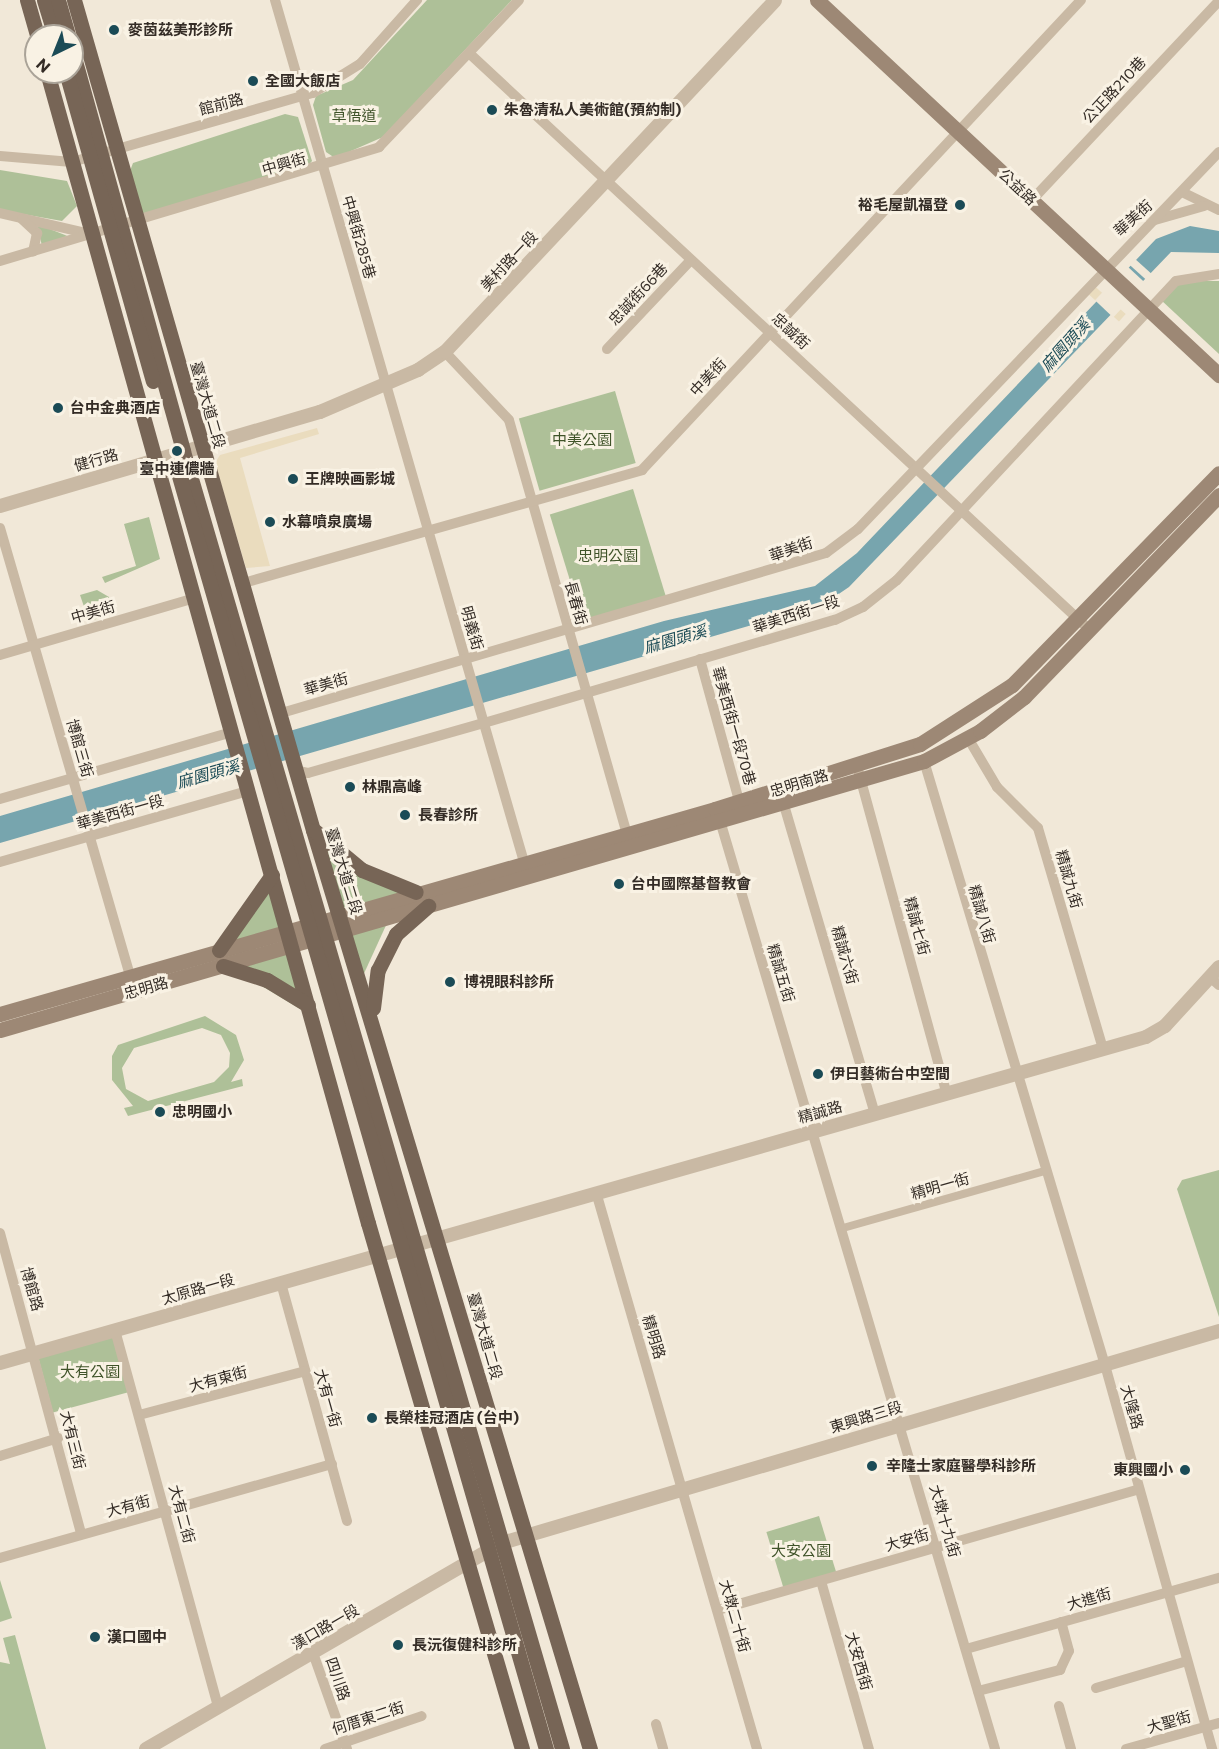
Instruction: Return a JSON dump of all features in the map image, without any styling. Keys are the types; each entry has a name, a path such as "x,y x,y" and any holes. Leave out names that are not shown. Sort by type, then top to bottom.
{"main road":[{"path":"27,0 34,24"},
{"path":"44,0 51,24"},
{"path":"58,0 65,24"},
{"name":"臺灣大道二段","path":"74,0 103,152 124,227 201,446 278,714 345,931 523,1536 590,1749"},
{"name":"公益路","path":"817,0 1219,375"},
{"path":"50,84 95,235 378,1254 470,1563 522,1749"},
{"name":"臺灣大道二段","path":"72,84 103,152"},
{"name":"臺灣大道二段","path":"82,84 124,227 178,453 406,1246 487,1550 546,1749"},
{"name":"忠明南路","path":"287,931 416,892 739,801 857,766 920,744 967,718 1012,686 1219,472"},
{"name":"忠明南路","path":"292,947 428,906 721,824 924,761 968,738 1024,697 1091,631 1219,495"},
{"path":"313,830 362,870 416,892"},
{"path":"219,950 272,875"},
{"path":"378,1047 371,991 378,970 396,934 428,906"},
{"name":"忠明路","path":"0,1014 287,931"},
{"name":"忠明路","path":"0,1030 292,947"},
{"path":"224,966 267,980 308,1005"},
{"name":"臺灣大道二段","path":"406,1246 502,1543 562,1749"}],"street":[{"name":"中興街285巷","path":"275,0 385,387"},
{"name":"館前路","path":"0,156 72,162 303,96 360,64 417,0"},
{"name":"中興街","path":"0,261 324,168 390,140 519,0"},
{"name":"美村路一段","path":"201,446 385,387 445,352 776,0"},
{"name":"中美街","path":"240,584 642,470 1081,0"},
{"name":"公正路210巷","path":"1032,200 1219,2"},
{"name":"忠誠街","path":"470,54 1091,631"},
{"name":"華美街","path":"278,714 570,634 826,553 858,529 917,469 1219,152"},
{"path":"1182,192 1204,206 1219,210"},
{"path":"1155,220 1204,206"},
{"path":"0,213 95,235"},
{"path":"19,217 37,232 33,252"},
{"name":"忠誠街66巷","path":"607,350 691,260"},
{"name":"華美西街一段","path":"295,770 308,773 484,723 585,690 700,659 863,607 897,580 959,507 1145,305 1176,281 1219,274"},
{"name":"長春街","path":"445,352 509,420 632,849"},
{"name":"明義街","path":"385,387 482,712 528,878"},
{"name":"健行路","path":"0,506 201,446"},
{"name":"博館三街","path":"0,528 130,976"},
{"name":"中美街","path":"0,655 195,598"},
{"name":"華美西街一段70巷","path":"700,659 739,801"},
{"path":"0,799 74,781 232,732"},
{"name":"精誠九街","path":"968,738 997,787 1038,828 1103,1049"},
{"name":"精誠八街","path":"924,761 1015,1075"},
{"name":"精誠七街","path":"857,766 947,1094"},
{"name":"華美西街一段","path":"0,862 248,790"},
{"name":"精誠六街","path":"784,805 875,1114"},
{"name":"精誠五街","path":"721,824 811,1132"},
{"name":"精誠路","path":"406,1246 1015,1075 1155,1033 1216,976"},
{"name":"大隆路","path":"1015,1075 1105,1365 1212,1749"},
{"name":"大墩十九街","path":"811,1132 843,1228 995,1749"},
{"name":"精明一街","path":"843,1228 1045,1171"},
{"name":"精明路","path":"596,1192 684,1491"},
{"name":"博館路","path":"0,1233 35,1353"},
{"name":"太原路一段","path":"0,1363 406,1246"},
{"name":"大有一街","path":"280,1283 348,1521"},
{"name":"大有二街","path":"116,1330 218,1706"},
{"name":"東興路三段","path":"523,1536 684,1491 901,1424 1219,1331"},
{"name":"大有三街","path":"35,1353 81,1534"},
{"name":"大有東街","path":"139,1415 305,1371"},
{"path":"0,1456 58,1438"},
{"name":"大有街","path":"0,1558 332,1464"},
{"name":"大安街","path":"718,1610 1139,1490"},
{"name":"大墩二十街","path":"684,1491 757,1749"},
{"name":"漢口路一段","path":"146,1749 470,1563 487,1550 523,1536"},
{"name":"大進街","path":"966,1649 1219,1578"},
{"name":"大安西街","path":"820,1581 868,1749"},
{"path":"978,1691 1060,1670 1069,1651 1061,1622"},
{"name":"四川路","path":"313,1653 345,1744"},
{"path":"1096,1688 1187,1661"},
{"path":"1059,1706 1071,1749"},
{"name":"何厝東二街","path":"325,1749 422,1716"},
{"name":"大聖街","path":"1126,1749 1219,1723"},
{"path":"656,1724 663,1749"}],"green space":[{"name":"草悟道","path":"427,0 512,0 383,137 335,158 326,152 313,105 316,96 353,80"},
{"name":"草悟道","path":"285,114 298,117 312,161 304,170 142,214 130,171 133,163"},
{"path":"0,170 67,181 77,206 62,221 0,210"},
{"path":"37,224 65,235 67,236 42,246"},
{"path":"1219,281 1219,354 1161,300 1177,284"},
{"name":"中美公園","path":"615,391 636,463 540,491 519,419"},
{"name":"忠明公園","path":"633,489 666,598 583,623 550,514"},
{"path":"149,517 160,559 105,583 102,577 136,566 124,524"},
{"path":"97,590 109,597 115,614 89,621 80,595"},
{"path":"318,839 407,891 341,910"},
{"path":"271,881 281,928 227,945"},
{"path":"388,921 361,980 349,934"},
{"path":"290,952 305,1012 232,968"},
{"path":"205,1016 236,1035 244,1060 231,1082 242,1079 243,1086 128,1116 124,1108 133,1106 112,1080 112,1056 118,1045","holes":["202,1028 221,1035 230,1053 229,1067 214,1082 148,1101 126,1089 122,1068 134,1048"]},
{"path":"1219,1170 1219,1317 1177,1189 1182,1180"},
{"name":"大有公園","path":"114,1335 129,1392 53,1412 38,1355"},
{"name":"大安公園","path":"819,1516 836,1572 784,1589 766,1532"},
{"path":"0,1580 12,1618 0,1622"},
{"path":"15,1635 46,1749 0,1749 0,1662 10,1664 3,1638"}],"shaded area":[{"path":"1090,282 1126,314 1119,322 1083,289"},
{"path":"317,428 319,434 240,458 270,566 246,568 215,463 220,455"}],"water":[{"name":"麻園頭溪","path":"1190,226 1219,231 1219,253 1171,252 849,587 824,604 0,843 0,816 664,621 815,586 857,553 1156,239"}],"pier":[{"path":"1134,258 1153,275 1147,281 1129,264"},
{"path":"1127,266 1145,283 1113,317 1095,300"}],"place":[{"name":"麥茵茲美形診所","path":"114,30"},
{"name":"全國大飯店","path":"253,81"},
{"name":"朱魯清私人美術館(預約制)","path":"492,110"},
{"name":"裕毛屋凱福登","path":"960,205"},
{"name":"台中金典酒店","path":"58,408"},
{"name":"臺中連儂牆","path":"177,451"},
{"name":"王牌映画影城","path":"293,479"},
{"name":"水幕噴泉廣場","path":"270,522"},
{"name":"林鼎高峰","path":"350,787"},
{"name":"長春診所","path":"405,815"},
{"name":"台中國際基督教會","path":"619,884"},
{"name":"博視眼科診所","path":"450,982"},
{"name":"伊日藝術台中空間","path":"818,1074"},
{"name":"忠明國小","path":"160,1112"},
{"name":"長榮桂冠酒店 (台中)","path":"372,1418"},
{"name":"辛隆士家庭醫學科診所","path":"872,1466"},
{"name":"東興國小","path":"1185,1470"},
{"name":"漢口國中","path":"95,1637"},
{"name":"長沅復健科診所","path":"398,1645"}]}
